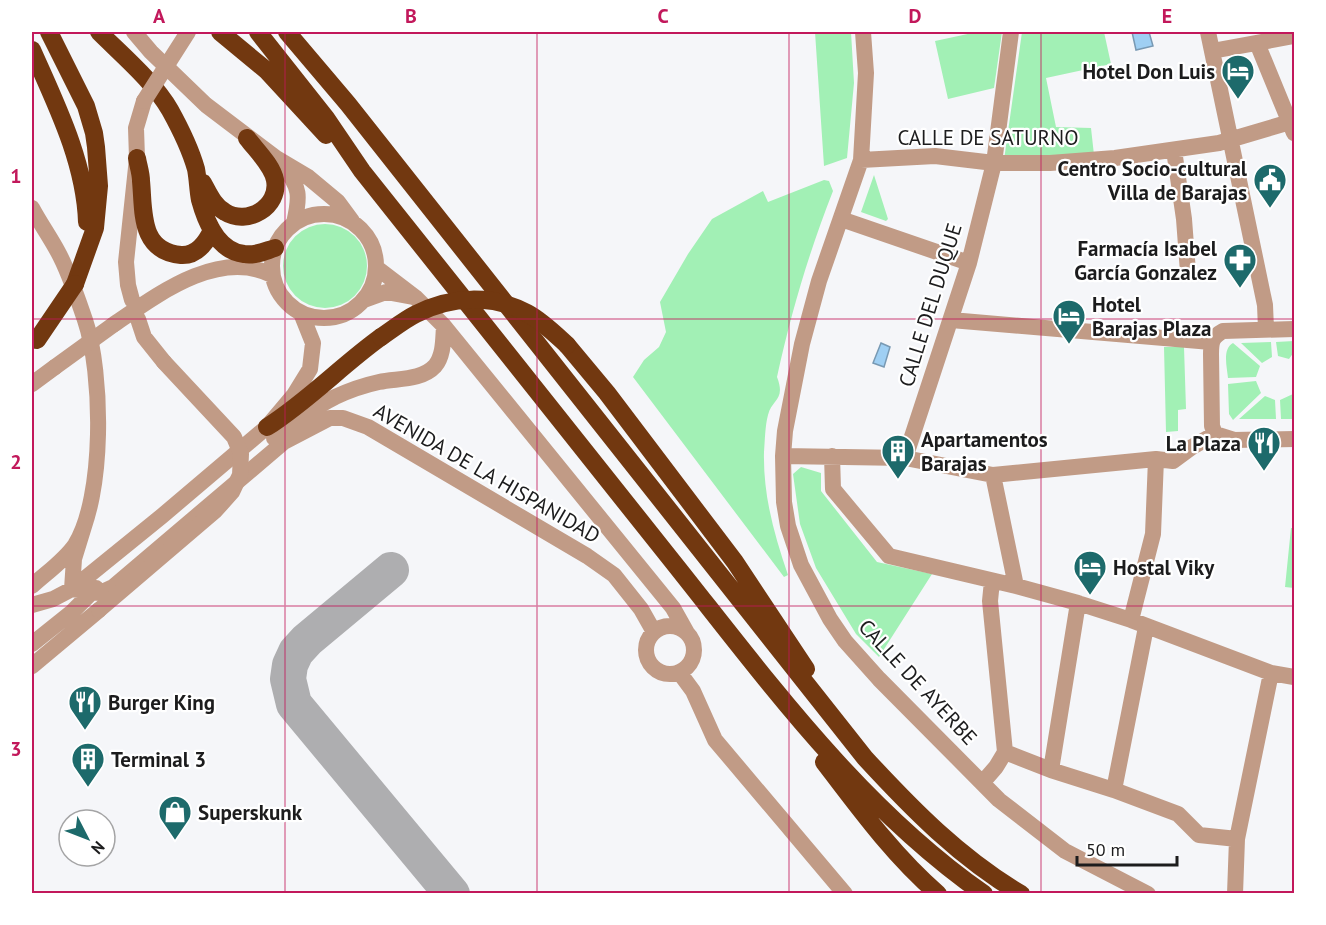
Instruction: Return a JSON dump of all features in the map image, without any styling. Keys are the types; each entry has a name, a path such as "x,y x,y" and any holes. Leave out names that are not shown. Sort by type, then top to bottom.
{"highway":[{"path":"34,343 75,284 87,245 95,228 99,186 94,133 80,93 49,32"},
{"path":"99,32 164,100 182,131 196,170 217,206 226,213 242,217 253,216 270,203 276,182 273,172 247,138"},
{"path":"220,32 266,70 362,171"},
{"path":"258,32 326,118 362,171 800,722 899,826 984,894"},
{"path":"287,32 348,104 865,758 929,825 970,860 1021,894"},
{"path":"32,50 80,171 86,203 87,245"},
{"path":"136,158 141,178 145,226 154,242 163,249 183,255 192,253 201,247 212,230"},
{"path":"196,170 201,204 212,230 221,243 238,253 257,254 275,248"},
{"path":"267,427 288,414 359,352 414,315 433,306 471,299 494,301 529,314 567,345 607,393 735,562 804,664 819,702"},
{"path":"800,722 818,755 844,789 914,873 938,894"}],"street":[{"path":"134,32 151,52 206,105 247,138 308,177 338,202 371,241 377,268 373,285 364,300 351,312 335,318 317,319 301,314 287,304 277,290 272,275 275,248 283,234 308,216 323,214 352,221"},
{"path":"132,300 126,262 136,158 136,128 144,101 188,32"},
{"name":"CALLE DE AYERBE","path":"863,32 866,73 861,160 819,281 802,344 785,431 783,456 784,502 788,526 801,565 830,619 845,641 879,679 999,800 1065,851 1148,894"},
{"name":"CALLE DEL DUQUE","path":"905,458 969,263 994,163 1011,32"},
{"path":"1208,32 1265,305 1266,329"},
{"path":"1212,51 1294,36"},
{"path":"1257,43 1292,128"},
{"name":"CALLE DE SATURNO","path":"861,160 935,156 994,163 1050,163 1116,158 1174,150 1292,128"},
{"path":"1174,150 1184,219 1188,272"},
{"path":"276,158 294,180 299,194 294,224"},
{"path":"32,208 59,253 86,322 95,369 98,416 96,473 86,520 74,559 72,589 57,616 38,639"},
{"path":"841,219 969,263"},
{"path":"32,384 152,298 210,270 246,266 259,268 272,275"},
{"name":"AVENIDA DE LA HISPANIDAD","path":"377,268 415,297 444,326 673,608 687,633"},
{"path":"364,300 386,292 415,297"},
{"path":"32,605 53,599 72,589 267,427 294,395 310,369 313,344 301,314"},
{"path":"32,666 215,511 232,492 240,475 241,454 234,437 150,347 138,319"},
{"path":"951,320 1211,342"},
{"path":"38,639 262,447 300,418 336,397 377,382 416,376 435,366 441,357 444,326"},
{"path":"1215,434 1212,426 1211,342 1215,335 1223,331 1294,329"},
{"name":"AVENIDA DE LA HISPANIDAD","path":"72,589 100,593 113,587 284,442 330,418 343,418 369,427 587,556 614,575 655,631"},
{"path":"783,456 905,458 993,475 1156,459 1173,461 1215,434 1234,440 1294,439"},
{"path":"832,456 832,489 889,556 1016,585 1078,603 1131,620 1271,673 1294,677"},
{"path":"1131,620 1153,534 1156,459"},
{"path":"993,475 1016,585"},
{"path":"32,586 68,554 76,543 86,520"},
{"name":"AVENIDA DE LA HISPANIDAD","path":"645,574 655,631"},
{"path":"983,782 1005,752 990,601 992,581"},
{"path":"1051,770 1078,603"},
{"path":"672,626 687,633 692,640 694,650 687,667 680,672 664,673 652,665 646,649 655,631 672,626"},
{"path":"1114,790 1146,627"},
{"path":"680,672 693,691 715,740 845,894"},
{"path":"1235,894 1237,839 1271,673"},
{"path":"1005,752 1178,814 1199,835 1237,839"}],"green space":[{"path":"815,32 851,32 854,83 847,158 824,166"},
{"path":"977,32 1002,32 994,88 948,99 935,41"},
{"path":"1022,32 1104,32 1111,64 1046,78 1056,127 1091,128 1094,155 1004,160"},
{"path":"874,175 888,219 886,221 861,212"},
{"path":"824,180 829,181 833,191 808,260 788,330 777,377 779,395 770,410 766,428 765,484 774,529 788,575 784,577 633,377 644,360 659,347 666,332 660,302 712,219 763,191 768,202"},
{"path":"325,224 341,227 355,236 364,250 367,266 364,282 355,296 341,305 325,308 309,305 295,296 286,282 283,266 286,250 295,236 309,227"},
{"path":"1294,341 1294,352 1289,359 1278,356 1276,342"},
{"path":"1271,342 1272,357 1262,363 1241,343"},
{"path":"1233,343 1260,366 1256,377 1228,378 1226,354 1227,349"},
{"path":"1164,347 1184,347 1186,409 1178,410 1178,431 1166,432"},
{"path":"1256,381 1261,393 1233,420 1229,414 1228,384"},
{"path":"1293,394 1294,419 1281,419 1280,400"},
{"path":"1265,396 1275,400 1276,419 1239,419"},
{"path":"801,467 821,473 821,491 877,562 932,574 879,657 856,634 816,568 800,524 793,474"},
{"path":"1291,528 1294,528 1294,588 1285,587"}],"water":[{"path":"1132,32 1149,32 1153,46 1136,50"},
{"path":"881,343 890,347 884,367 873,363"}],"taxiway":[{"path":"391,570 307,640 296,652 290,665 288,679 294,704 452,894"}],"place":[{"name":"Hotel Don Luis","path":"1238,100"},
{"name":"Centro Socio-cultural Villa de Barajas","path":"1270,209"},
{"name":"Farmacía Isabel García Gonzalez","path":"1240,289"},
{"name":"Hotel Barajas Plaza","path":"1069,345"},
{"name":"La Plaza","path":"1264,472"},
{"name":"Apartamentos Barajas","path":"898,480"},
{"name":"Hostal Viky","path":"1090,596"},
{"name":"Burger King","path":"85,731"},
{"name":"Terminal 3","path":"88,788"},
{"name":"Superskunk","path":"175,841"}]}
